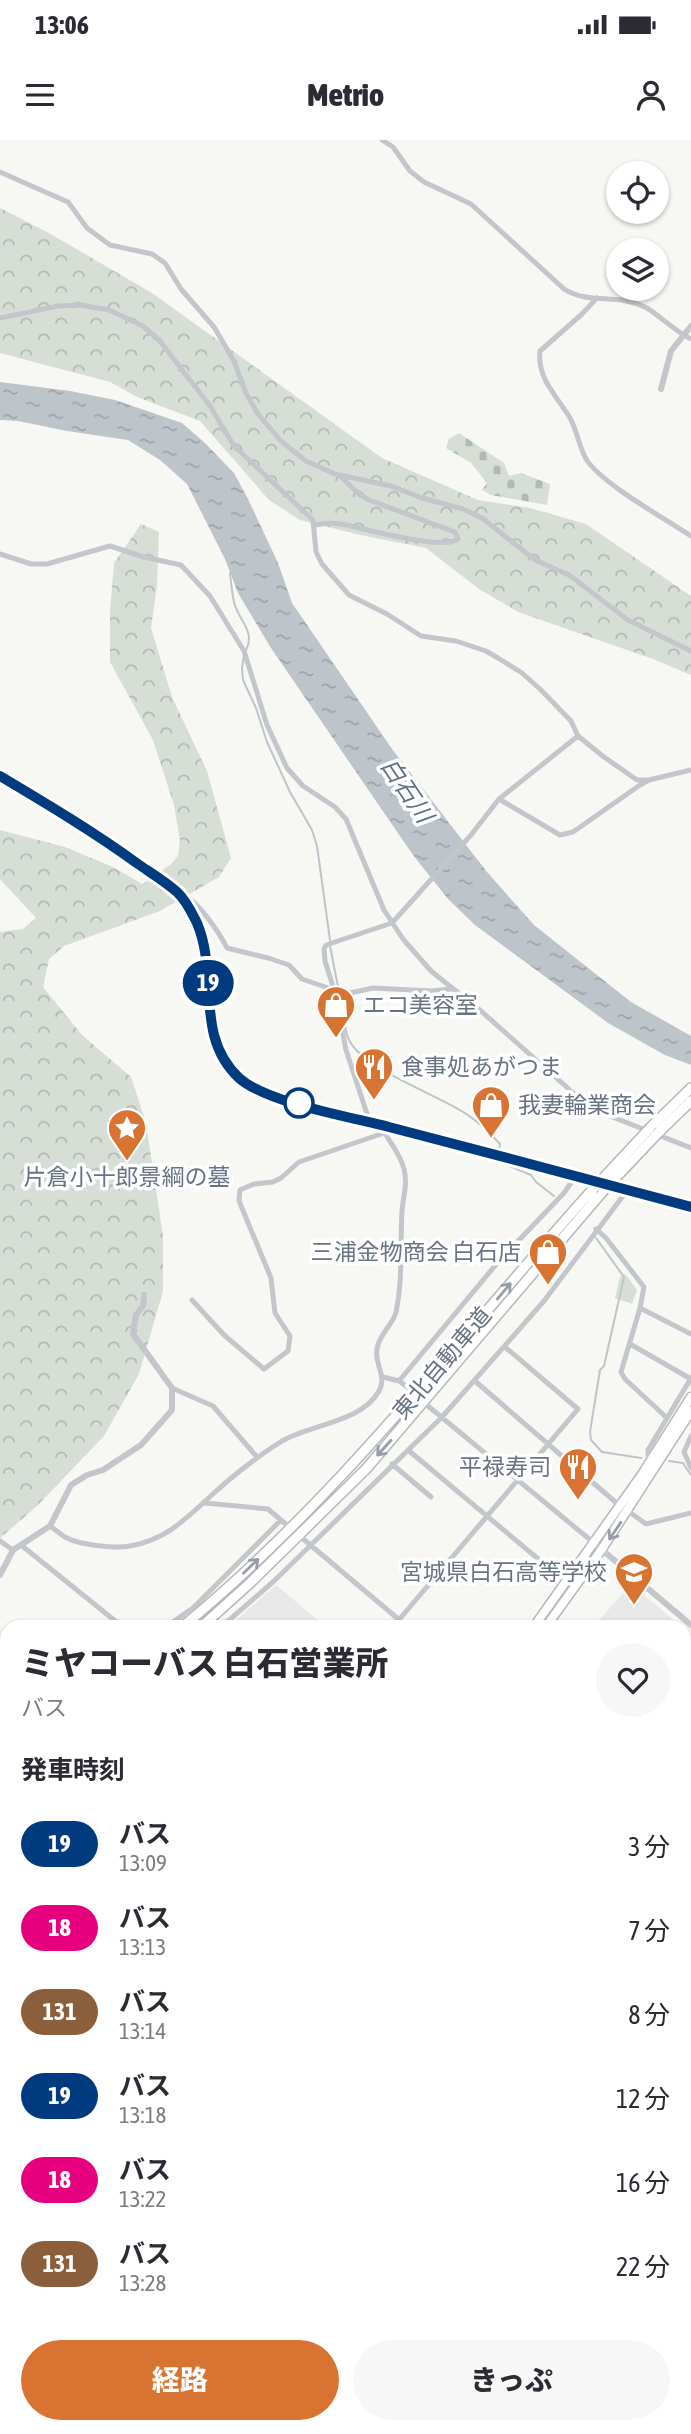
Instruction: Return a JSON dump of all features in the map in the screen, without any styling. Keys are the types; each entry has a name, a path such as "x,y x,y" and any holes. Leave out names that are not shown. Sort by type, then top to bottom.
{"highway":[{"name":"東北自動車道","path":"209,1620 366,1469 446,1378 650,1128 691,1088"},
{"name":"東北自動車道","path":"190,1620 241,1576 360,1458 598,1190 691,1101"}],"main road":[{"path":"0,776 111,845 178,893 187,905 201,937 208,981 211,1030 222,1057 231,1070 248,1084 271,1096 691,1208"},
{"path":"551,1620 602,1549 652,1458 691,1396"},
{"path":"539,1620 594,1543 667,1451 691,1411"}],"street":[{"path":"382,140 393,146 410,172 424,182 471,204 559,286 577,297 618,298 645,307 683,336 691,339"},
{"path":"0,172 68,202 83,224 105,242 118,248 152,254 165,263 181,289 214,327 234,361 246,393 258,414 296,454 339,475 391,486 482,518 535,560 569,575 628,620 691,651"},
{"path":"597,298 540,351 540,365 547,386 570,419 582,451 593,467 606,479 691,536"},
{"path":"0,318 58,306 81,305 109,310 143,326 159,340 210,406 234,446 309,516 314,525 316,552 322,564 349,594 421,636 456,641 486,651 522,673 557,705 571,721 579,736 637,780 649,780 691,770"},
{"path":"661,388 671,351 691,326"},
{"path":"314,525 339,523 434,542 454,542 458,539 455,531 360,495 339,475"},
{"path":"0,554 31,564 47,564 110,546 181,565 210,597 245,654 267,725 287,768 303,786 335,807 346,819 384,909 398,933 424,963 579,1098 610,1116 691,1148"},
{"path":"370,1123 346,1050 338,994 325,961 326,945 392,923 471,835 499,799 579,736"},
{"path":"499,799 560,835 573,832 649,780"},
{"path":"178,893 184,894 198,905 227,948 268,957 289,965 302,979 338,994 373,988 432,991 452,989"},
{"path":"192,1300 224,1335 264,1369 288,1351 290,1336 275,1313 271,1278 239,1201 240,1190 254,1184 273,1182 299,1162 381,1134 384,1126"},
{"path":"50,1526 69,1539 90,1544 129,1547 181,1525 257,1457 297,1434 352,1416 380,1390 383,1377 376,1362 377,1345 395,1315 399,1292 402,1208 407,1186 404,1167 384,1132 384,1126"},
{"path":"399,1381 499,1261 564,1193 575,1177"},
{"path":"229,1620 273,1582 442,1417 564,1276 625,1190"},
{"path":"596,1229 644,1287 621,1372 625,1379 667,1418"},
{"path":"144,1295 143,1306 136,1315 132,1334 173,1388 213,1406 257,1457"},
{"path":"640,1308 691,1334"},
{"path":"631,1343 691,1379 648,1450 648,1455 652,1458"},
{"path":"302,1538 399,1619 578,1409 505,1347"},
{"path":"383,1377 399,1381 406,1386"},
{"path":"475,1381 646,1524 691,1513"},
{"path":"0,1575 13,1550 50,1526 71,1485 87,1475 103,1470 141,1445 157,1429 172,1410 173,1388"},
{"path":"428,1406 685,1620"},
{"path":"691,1437 684,1452 691,1468"},
{"path":"408,1450 561,1578"},
{"path":"667,1451 684,1452"},
{"path":"392,1464 431,1497"},
{"path":"205,1503 268,1509 288,1526"},
{"path":"176,1620 193,1608 281,1520"},
{"path":"0,1541 13,1550"},
{"path":"21,1545 114,1620"}],"shaded area":[{"name":"宮城県白石高等学校","path":"631,1584 674,1620 599,1620"},
{"path":"276,1585 318,1620 236,1620"}],"green space":[{"path":"0,208 152,293 382,458 478,500 530,508 586,524 691,596 691,675 518,612 479,589 426,548 300,520 269,500 200,421 137,397 110,382 0,353"},
{"path":"459,433 504,463 509,476 521,473 550,484 547,505 491,495 482,490 487,483 471,463 446,448 449,439"},
{"path":"141,524 159,532 157,586 151,628 172,697 207,771 231,858 219,877 160,911 64,946 49,959 43,987 82,1035 131,1077 146,1123 163,1236 163,1291 139,1374 104,1436 37,1506 0,1538 0,932 23,929 36,918 0,879 0,830 65,847 113,867 142,884 170,865 178,856 180,840 174,805 153,740 110,662 114,563"},
{"path":"625,1274 637,1290 632,1304 615,1298 620,1277"}],"water":[{"name":"白石川","path":"0,382 115,400 182,423 205,443 234,473 278,563 292,603 392,749 487,872 534,925 631,1002 691,1036 691,1065 665,1055 608,1023 475,925 448,899 413,855 271,648 238,593 225,559 187,484 160,460 128,440 0,420"}],"waterway":[{"path":"230,573 234,602 248,631 249,643 246,650"},
{"path":"244,656 243,680 267,742 290,792 312,830 317,846 330,940"},
{"path":"330,946 339,992"},
{"path":"340,997 348,1037 357,1051 386,1072 468,1115 500,1144 499,1150"},
{"path":"497,1161 531,1175 554,1196"},
{"path":"596,1238 624,1277 604,1366 600,1370 591,1440 602,1452 641,1458"},
{"path":"669,1461 683,1463 691,1475"}],"tunnel":[{"path":"406,1386 424,1402"}],"bus line":[{"name":"19","path":"0,776 111,845 178,893 197,923 201,937 208,981 209,1016 215,1043 231,1070 255,1089 271,1096 370,1123 691,1207"}],"place":[{"name":"エコ美容室","path":"336,1039"},
{"name":"食事処あがつま","path":"374,1101"},
{"name":"我妻輪業商会","path":"491,1139"},
{"name":"片倉小十郎景綱の墓","path":"127,1162"},
{"name":"三浦金物商会 白石店","path":"548,1286"},
{"name":"平禄寿司","path":"578,1501"},
{"name":"宮城県白石高等学校","path":"634,1606"}]}
